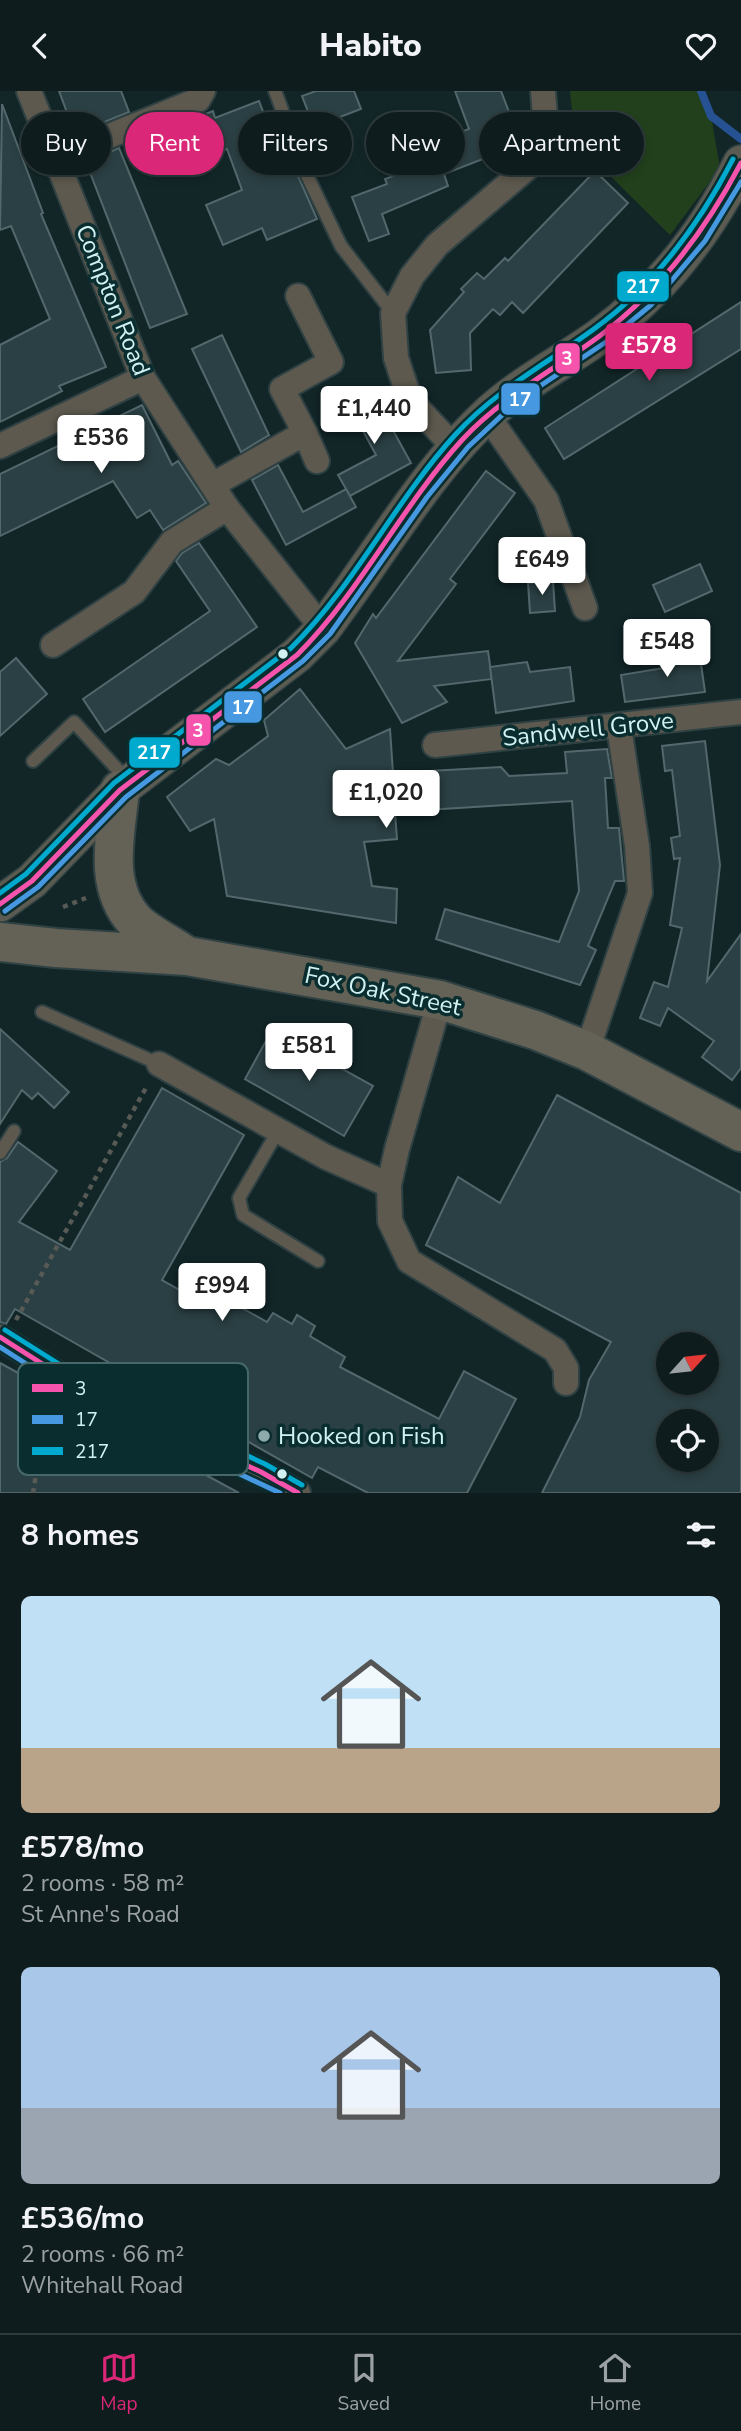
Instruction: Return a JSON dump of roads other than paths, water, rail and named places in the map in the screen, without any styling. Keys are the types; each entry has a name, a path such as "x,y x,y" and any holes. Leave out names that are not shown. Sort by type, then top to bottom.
{"main road":[{"path":"125,786 113,867 119,898 136,922 187,956"},
{"name":"Fox Oak Street","path":"0,942 187,956 440,999 536,1030 587,1051 741,1132"}],"street":[{"name":"Compton Road","path":"29,91 37,112"},
{"path":"111,135 198,100 203,91"},
{"path":"454,447 410,400 396,358 393,313 412,276 437,245 534,162 544,117 543,91"},
{"name":"Compton Road","path":"62,175 143,378 214,484 227,508 323,629"},
{"path":"0,904 32,881 125,786 297,655 323,629 454,447 486,415 603,333 635,307 705,230 734,188"},
{"path":"298,296 331,362 282,389 317,461"},
{"path":"0,446 143,378"},
{"path":"486,415 546,499 585,608"},
{"path":"214,484 305,433"},
{"path":"53,645 134,592 172,542 227,508"},
{"name":"Sandwell Grove","path":"435,745 741,712"},
{"path":"587,1051 640,893 637,846 619,727"},
{"path":"440,999 389,1185 390,1221 409,1261 555,1350 566,1368 566,1383"},
{"path":"159,1064 278,1131 389,1185"},
{"path":"2,1338 41,1363"},
{"path":"248,1466 298,1493"}],"lane":[{"path":"275,91 304,169 341,246 393,313"},
{"path":"33,761 74,722 125,786"},
{"path":"42,1012 159,1064"},
{"path":"0,1153 14,1131"},
{"path":"278,1131 239,1198 239,1207 243,1215 317,1261"}],"waterway":[{"path":"701,91 711,116 741,139"}],"place":[{"name":"Hooked on Fish","path":"264,1436"}]}
